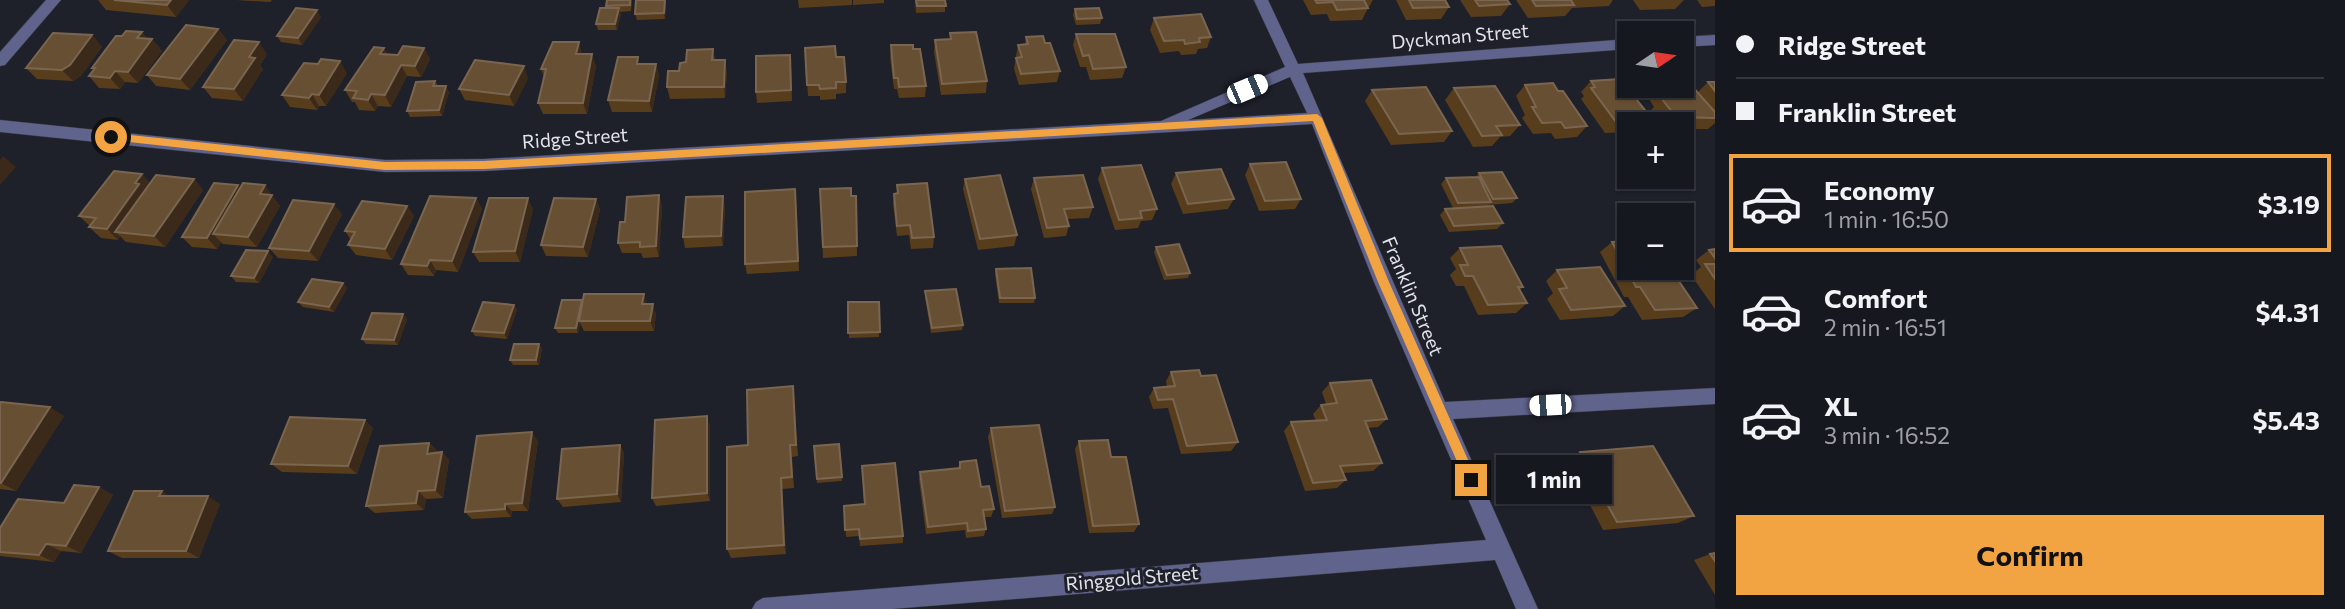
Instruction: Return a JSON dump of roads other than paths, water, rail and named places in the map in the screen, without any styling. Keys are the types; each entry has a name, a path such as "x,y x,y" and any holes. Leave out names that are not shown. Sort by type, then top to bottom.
{"street":[{"path":"0,61 54,0"},
{"name":"Franklin Street","path":"1261,0 1317,118 1383,282 1527,609"},
{"path":"1694,41 1715,40"},
{"name":"Dyckman Street","path":"1294,69 1617,45"},
{"name":"Ridge Street","path":"1155,128 1294,69"},
{"name":"Ridge Street","path":"0,126 385,166 484,165 1317,118"},
{"path":"1440,411 1715,396"},
{"name":"Ringgold Street","path":"763,609 1502,549"}]}
